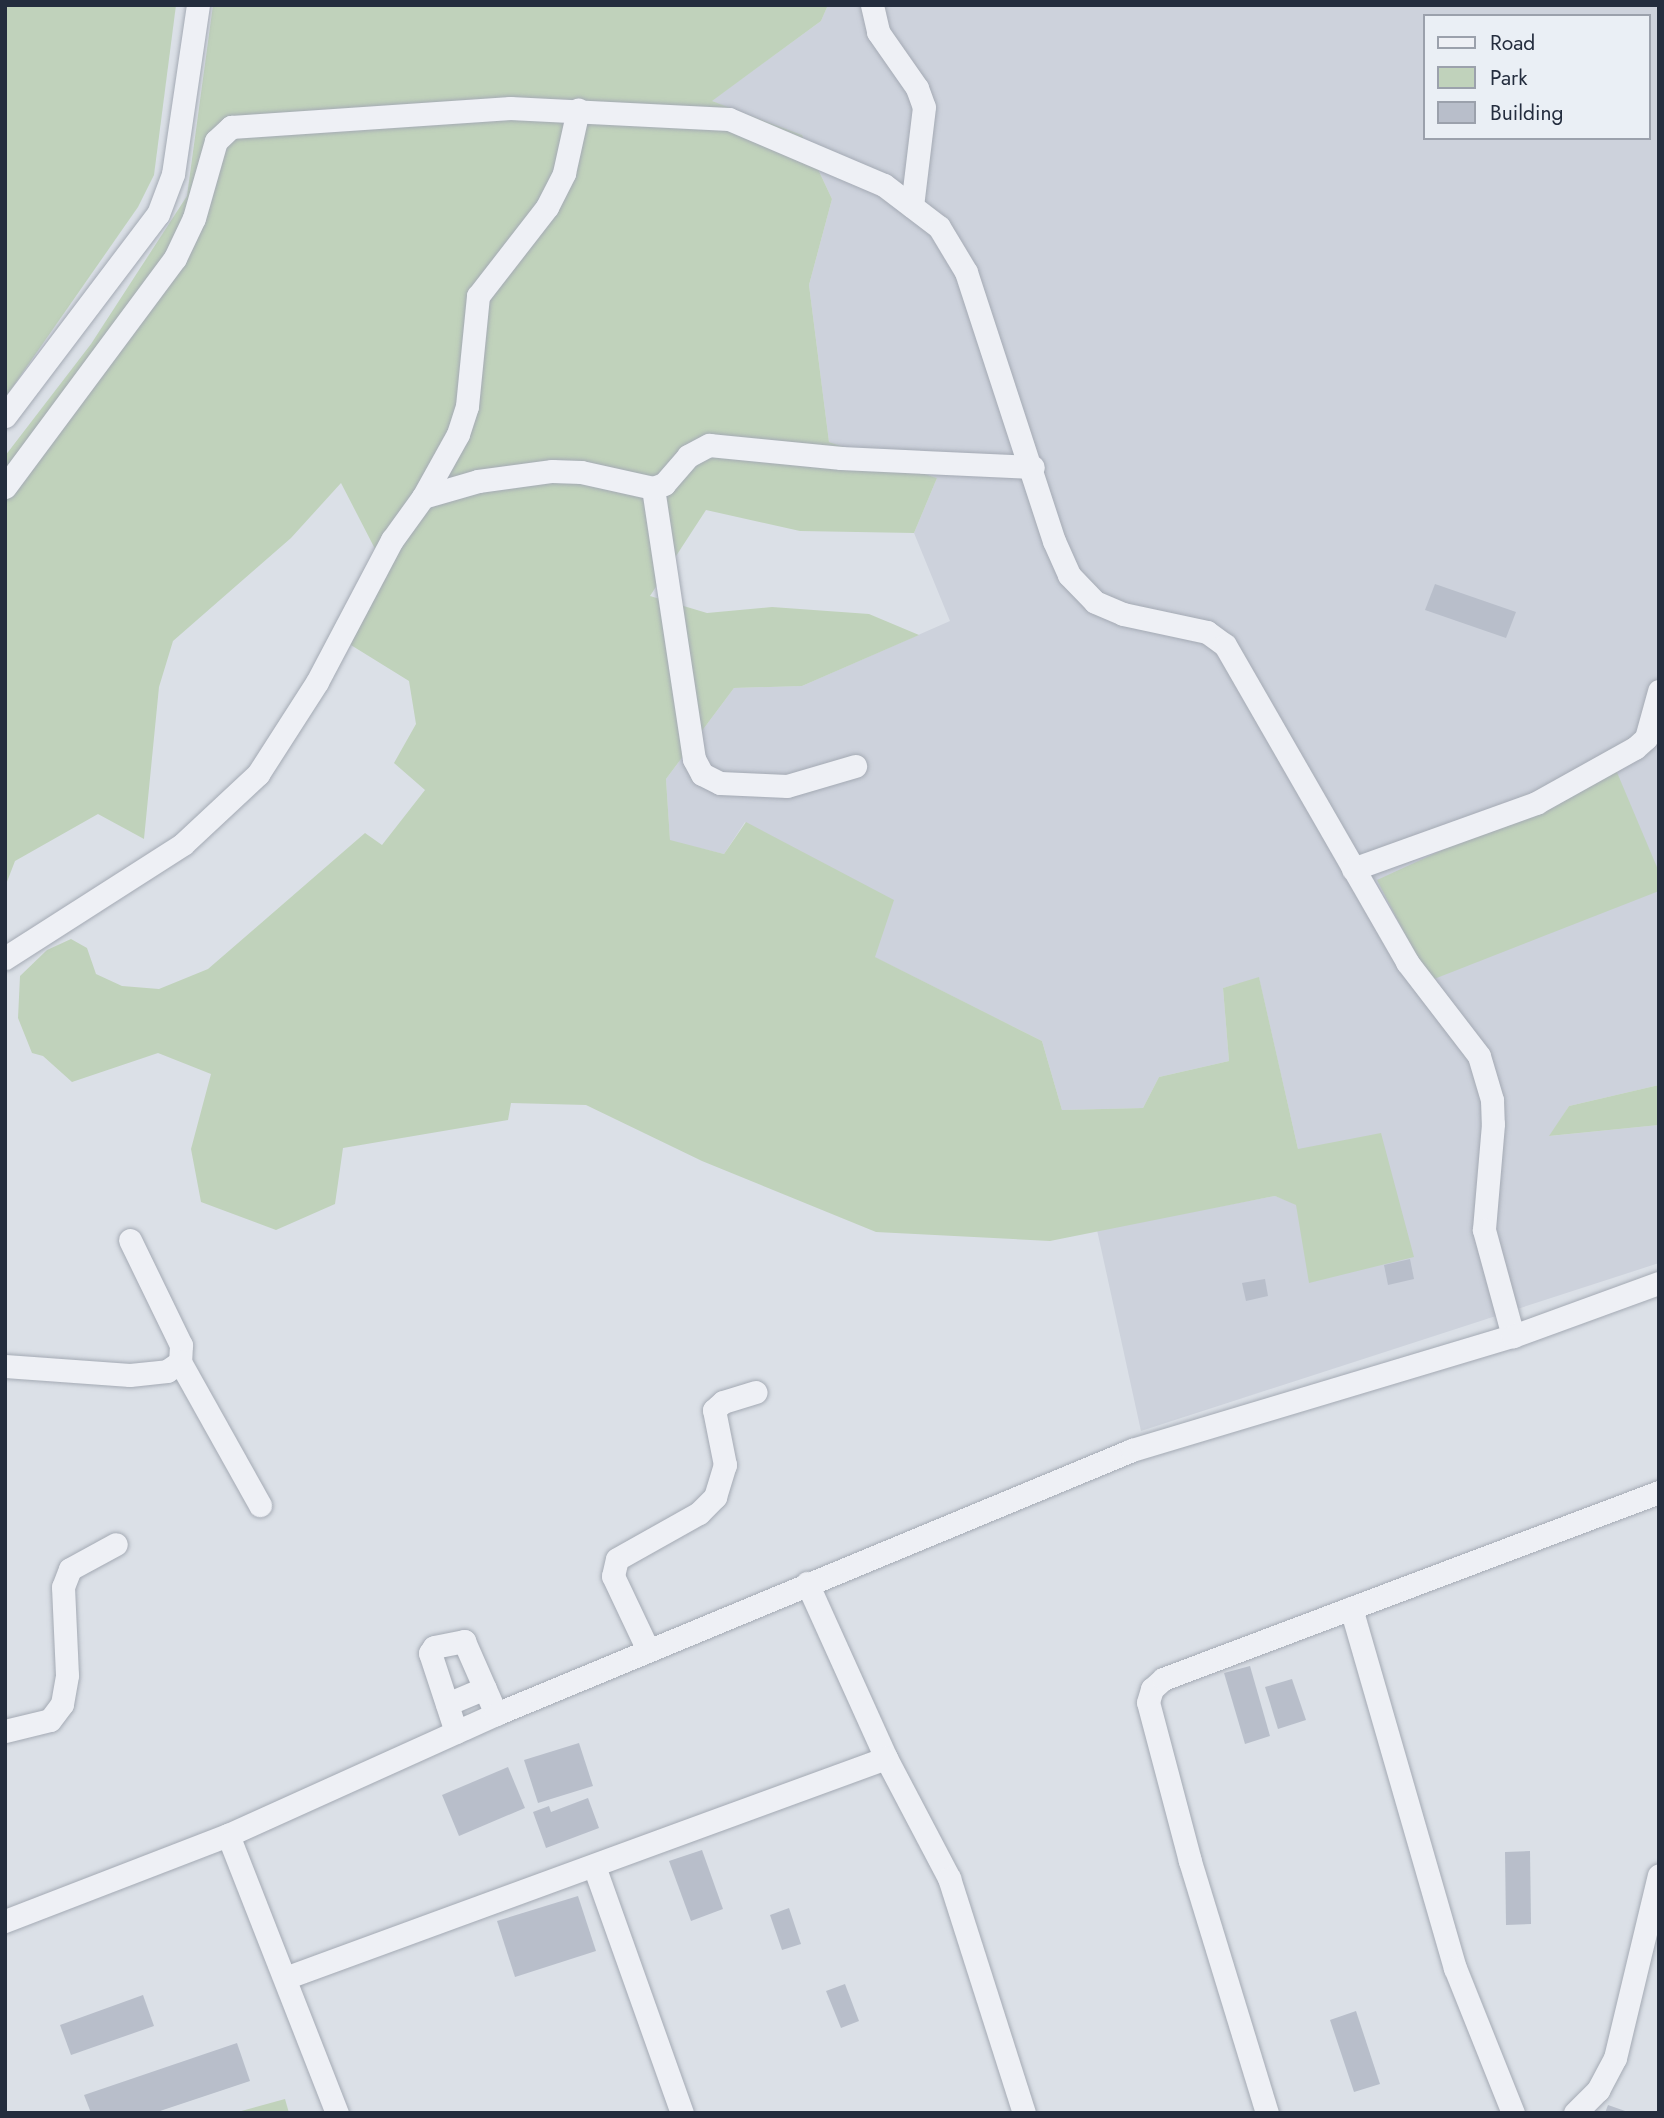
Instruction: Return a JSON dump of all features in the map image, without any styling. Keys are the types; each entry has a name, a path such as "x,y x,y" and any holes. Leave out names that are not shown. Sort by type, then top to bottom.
{"street":[{"path":"5,416 158,214 173,174 198,5"},
{"path":"872,5 878,32 917,88 924,107 912,206"},
{"path":"5,487 175,258 194,218 216,141 231,128 510,108 729,119 884,185 939,227 966,272 1033,467 1063,564 1096,602 1123,614 1207,632 1225,645 1407,962 1486,1072 1493,1124 1484,1230 1513,1336"},
{"path":"5,958 183,844 258,774 317,682 392,540 423,497 458,433 467,406 478,296 547,207 564,173 578,110"},
{"path":"423,497 478,481 552,471 581,472 653,488 664,484 688,457 709,445 841,458 1033,467"},
{"path":"653,488 694,759 702,774 720,783 787,786 855,766"},
{"path":"1353,869 1536,803 1635,748 1646,738 1659,691"},
{"path":"130,1240 181,1345 180,1362 260,1505"},
{"path":"5,1922 228,1835 496,1714 1132,1450 1513,1336 1659,1283"},
{"path":"5,1366 130,1375 167,1371 180,1362"},
{"path":"648,1650 613,1576 617,1559 699,1513 715,1497 725,1465 714,1410 723,1402 755,1392"},
{"path":"1267,2113 1190,1861 1148,1702 1152,1689 1163,1679 1659,1492"},
{"path":"5,1731 50,1720 62,1704 67,1675 63,1587 69,1569 116,1544"},
{"path":"807,1583 886,1758 948,1878 1024,2113"},
{"path":"1351,1608 1455,1968 1513,2113"},
{"path":"456,1732 430,1653 434,1647 464,1641 496,1714"},
{"path":"447,1704 485,1688"},
{"path":"285,1978 886,1758"},
{"path":"228,1835 337,2113"},
{"path":"594,1866 682,2113"},
{"path":"1575,2113 1598,2090 1615,2058 1659,1875"}],"shaded area":[{"path":"828,5 1659,5 1659,1085 1569,1106 1550,1136 1659,1125 1659,1263 1141,1431 1097,1230 1275,1196 1296,1204 1298,1149 1259,978 1223,988 1229,1061 1159,1077 1143,1108 1062,1110 1042,1041 874,957 745,822 724,854 670,841 666,779 734,688 802,686 950,621 914,533 937,478 829,442 809,285 832,199 802,135 711,101 821,21"}],"green space":[{"path":"5,5 176,5 154,175 138,207 5,398"},
{"path":"213,5 828,5 821,21 712,101 802,135 832,199 809,285 829,442 937,478 914,533 800,531 706,510 650,596 707,613 772,607 869,614 919,635 802,686 734,688 666,779 670,840 724,854 746,822 894,900 875,957 1042,1041 1062,1110 1143,1108 1159,1077 1229,1061 1223,988 1259,977 1298,1149 1381,1133 1414,1257 1309,1283 1296,1205 1275,1196 1050,1241 876,1232 702,1161 586,1105 511,1103 508,1120 343,1148 335,1204 276,1230 201,1202 191,1149 211,1074 158,1053 72,1082 43,1056 32,1053 18,1018 20,976 47,950 71,939 87,948 96,974 122,986 159,989 208,969 365,833 382,845 425,790 394,763 416,724 409,681 346,642 388,574 341,483 291,538 173,641 159,687 144,839 98,814 15,861 5,887 5,456 91,344 187,196"},
{"path":"1616,770 1659,872 1659,891 1429,981 1377,880"},
{"path":"1659,1085 1659,1125 1549,1136 1569,1106"},
{"path":"285,2099 289,2113 234,2113"}],"building":[{"path":"1435,584 1516,612 1506,638 1425,610"},
{"path":"1410,1259 1414,1279 1388,1285 1384,1265"},
{"path":"1265,1279 1268,1296 1246,1301 1242,1283"},
{"path":"1250,1666 1270,1736 1245,1744 1224,1673"},
{"path":"1292,1679 1306,1720 1278,1729 1265,1687"},
{"path":"579,1743 593,1786 538,1803 524,1760"},
{"path":"508,1767 525,1808 459,1836 442,1795"},
{"path":"588,1798 599,1828 546,1848 533,1812 549,1806 551,1812"},
{"path":"702,1850 723,1909 691,1921 669,1861"},
{"path":"1530,1851 1531,1924 1506,1925 1505,1852"},
{"path":"578,1896 596,1951 515,1977 497,1921"},
{"path":"789,1908 801,1944 782,1950 770,1915"},
{"path":"845,1984 859,2021 841,2028 826,1991"},
{"path":"143,1995 154,2026 71,2055 60,2025"},
{"path":"1356,2011 1380,2084 1354,2092 1330,2020"},
{"path":"237,2043 250,2081 154,2113 91,2113 84,2095"},
{"path":"1608,2105 1628,2112 1628,2113 1605,2113"}]}
